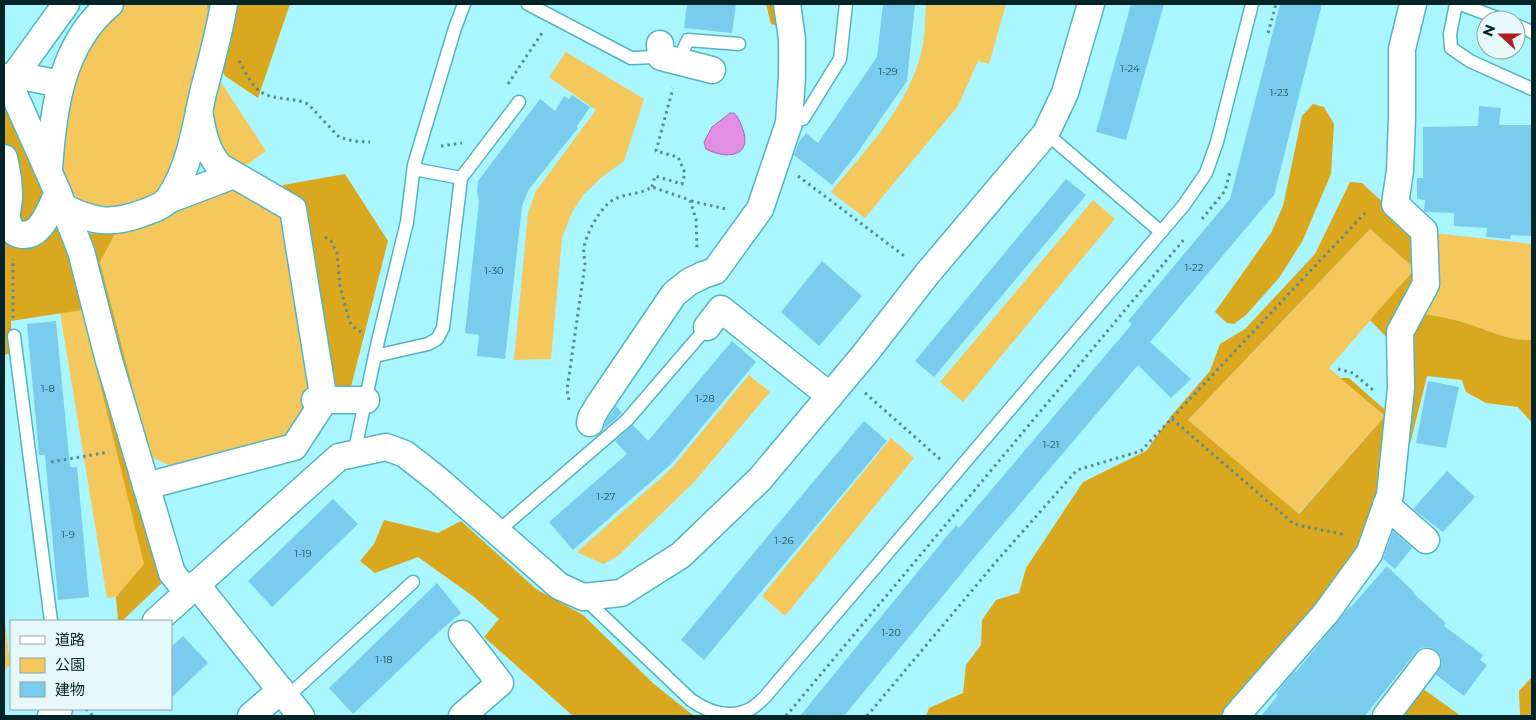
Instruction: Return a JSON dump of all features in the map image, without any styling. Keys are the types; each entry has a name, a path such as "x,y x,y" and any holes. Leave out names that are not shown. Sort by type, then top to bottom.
{"street":[{"path":"17,230 46,217 56,191 51,134 61,84 75,48 89,26 110,4"},
{"path":"590,423 598,406 674,294 703,275 715,271 760,209 789,123 792,39 786,4"},
{"path":"157,620 339,457 386,447 406,454 559,586 583,597 621,593 681,555 760,479 838,386 927,274 1046,133 1065,94 1091,4"},
{"path":"1236,716 1326,613 1369,554 1390,495 1401,388 1400,332 1426,284 1424,231 1395,204 1400,171 1402,49 1413,4"},
{"path":"9,86 64,6 89,26"},
{"path":"168,200 180,178 193,139 222,16"},
{"path":"661,50 712,70"},
{"path":"9,86 61,84"},
{"path":"9,86 81,251 108,357 172,572 192,588 289,701 251,716"},
{"path":"146,486 294,447 320,400 293,209 219,166 204,140 199,111"},
{"path":"777,160 803,119"},
{"path":"4,158 9,197 7,218 17,230 72,243 81,251"},
{"path":"81,251 88,240 101,228 113,222 154,209 168,200 234,175"},
{"path":"56,191 80,216 97,221 113,222"},
{"path":"707,327 721,309 838,386"},
{"path":"320,400 366,400"},
{"path":"294,447 320,473"},
{"path":"1386,505 1426,540"},
{"path":"462,634 500,683 462,716"},
{"path":"1386,716 1426,662"}],"lane":[{"path":"354,454 378,341 408,222 414,169 455,28 464,4"},
{"path":"528,4 631,58 661,50 680,56 688,40 740,44"},
{"path":"803,119 840,59 846,4"},
{"path":"583,597 691,700 704,709 732,714 749,710 764,698 1161,232 1206,173 1217,142 1252,4"},
{"path":"1476,10 1458,4 1450,34 1451,48 1470,61 1532,89"},
{"path":"376,356 428,344 437,338 443,328 461,178 519,102"},
{"path":"1046,133 1161,232"},
{"path":"414,169 461,178"},
{"path":"497,532 626,420 707,327"},
{"path":"14,336 51,620"},
{"path":"289,701 413,582"}],"path":[{"path":"222,16 255,88 267,96 302,101 308,104 339,137 353,141 370,142"},
{"path":"507,87 552,17"},
{"path":"590,423 569,400 567,390 585,264 584,248 598,214 608,203 616,198 645,191 652,187 656,176 682,184 685,174 678,157 656,151 674,82"},
{"path":"432,172 441,145 466,142"},
{"path":"777,160 927,274"},
{"path":"652,187 716,207 756,214"},
{"path":"690,200 696,219 697,261 703,275"},
{"path":"867,716 995,563 1077,470 1141,451 1365,213"},
{"path":"14,336 13,282 17,230"},
{"path":"331,241 337,253 340,286 349,320 352,326 378,341"},
{"path":"1338,369 1353,373 1399,412"},
{"path":"838,386 956,473"},
{"path":"1172,419 1294,524 1374,541"},
{"path":"30,465 135,448"}],"green space":[{"path":"119,4 204,4 207,5 209,28 174,170 149,202 114,214 84,206 65,183 58,159 59,128 90,33"},
{"path":"926,4 1006,4 989,64 978,61 958,106 865,218 831,192 885,125 907,90 916,71 922,50"},
{"path":"566,52 644,99 624,161 602,177 584,194 572,212 562,238 551,359 514,360 528,213 536,191 596,110 549,77"},
{"path":"213,70 266,151 236,173 208,139"},
{"path":"237,184 287,214 315,398 293,440 177,469 151,457 100,262 116,232"},
{"path":"1093,200 1115,219 963,402 940,382"},
{"path":"1370,229 1415,269 1329,368 1385,416 1298,514 1188,420"},
{"path":"1434,233 1532,244 1532,340 1514,339 1460,321 1420,313"},
{"path":"82,310 145,564 116,597 107,598 60,313"},
{"path":"749,375 770,392 695,481 618,556 603,564 577,552 671,469"},
{"path":"891,438 914,458 785,616 762,596"},
{"path":"4,613 10,664 4,672"}],"shaded area":[{"path":"204,4 290,4 258,98 225,76 206,41 209,28 207,5"},
{"path":"766,4 779,4 784,28 771,24"},
{"path":"4,99 65,235 116,232 100,262 144,431 123,439 164,581 123,620 118,620 116,597 144,564 82,310 11,321 12,353 4,355"},
{"path":"1313,104 1324,107 1334,124 1331,174 1302,242 1279,278 1246,315 1234,324 1227,323 1215,312 1271,233 1283,206 1302,116"},
{"path":"730,113 734,113 739,119 745,137 741,150 730,155 706,149 704,142 712,127"},
{"path":"345,174 388,241 351,387 315,398 283,185"},
{"path":"1350,182 1362,183 1416,233 1418,279 1390,341 1370,320 1415,269 1370,229 1188,420 1299,514 1385,416 1340,378 1349,378 1392,416 1384,497 1362,555 1227,716 926,716 929,708 963,693 966,665 981,645 982,620 996,600 1019,593 1026,568 1083,482 1146,451 1171,416 1210,371 1220,344 1245,329 1315,254"},
{"path":"1420,313 1460,321 1514,339 1532,340 1532,423 1518,407 1486,403 1466,392 1462,380 1427,376 1410,444 1403,447 1414,336"},
{"path":"384,520 438,533 461,521 536,589 583,615 654,684 694,716 573,716 484,637 499,619 474,597 418,557 375,573 360,561 374,544"},
{"path":"1532,677 1532,716 1518,716 1520,715 1519,691"},
{"path":"1422,688 1461,716 1393,716"}],"building":[{"path":"687,4 736,4 732,33 684,28"},
{"path":"883,4 915,4 907,81 855,156 832,185 794,155 799,142 806,133 818,143 877,57"},
{"path":"1131,4 1164,4 1126,140 1096,132"},
{"path":"1280,4 1322,4 1274,195 1150,342 1191,379 1171,398 1138,365 974,558 844,716 800,716 956,525 959,528 1132,324 1128,321 1230,199"},
{"path":"572,95 590,107 577,126 578,128 529,189 522,206 505,359 477,356 479,335 465,333 479,201 477,192 478,181 540,99 555,111 564,96 569,99"},
{"path":"1479,106 1501,108 1499,125 1532,125 1532,236 1511,235 1510,239 1486,237 1487,228 1454,226 1454,213 1426,212 1424,211 1425,200 1417,199 1417,178 1423,178 1423,127 1478,126"},
{"path":"1066,179 1086,195 934,377 915,361"},
{"path":"822,261 862,296 819,346 781,312"},
{"path":"56,321 70,467 77,467 89,597 58,600 45,455 39,455 27,324"},
{"path":"732,341 756,362 672,463 573,550 549,522 627,454 615,441 633,425 648,441"},
{"path":"1428,381 1459,387 1446,448 1416,443"},
{"path":"616,406 622,413 604,429 605,423"},
{"path":"864,421 887,441 704,660 681,640"},
{"path":"1447,471 1475,497 1443,532 1413,509"},
{"path":"333,499 358,524 272,607 248,581"},
{"path":"1393,531 1412,548 1395,569 1383,559"},
{"path":"1387,566 1446,623 1444,626 1483,655 1480,660 1487,665 1464,696 1436,675 1442,664 1441,657 1436,650 1428,647 1421,648 1415,653 1365,716 1261,716 1278,695 1276,694 1283,685 1296,672 1350,606"},
{"path":"437,583 461,613 353,714 329,688"},
{"path":"183,636 208,663 172,697 172,646"}]}
